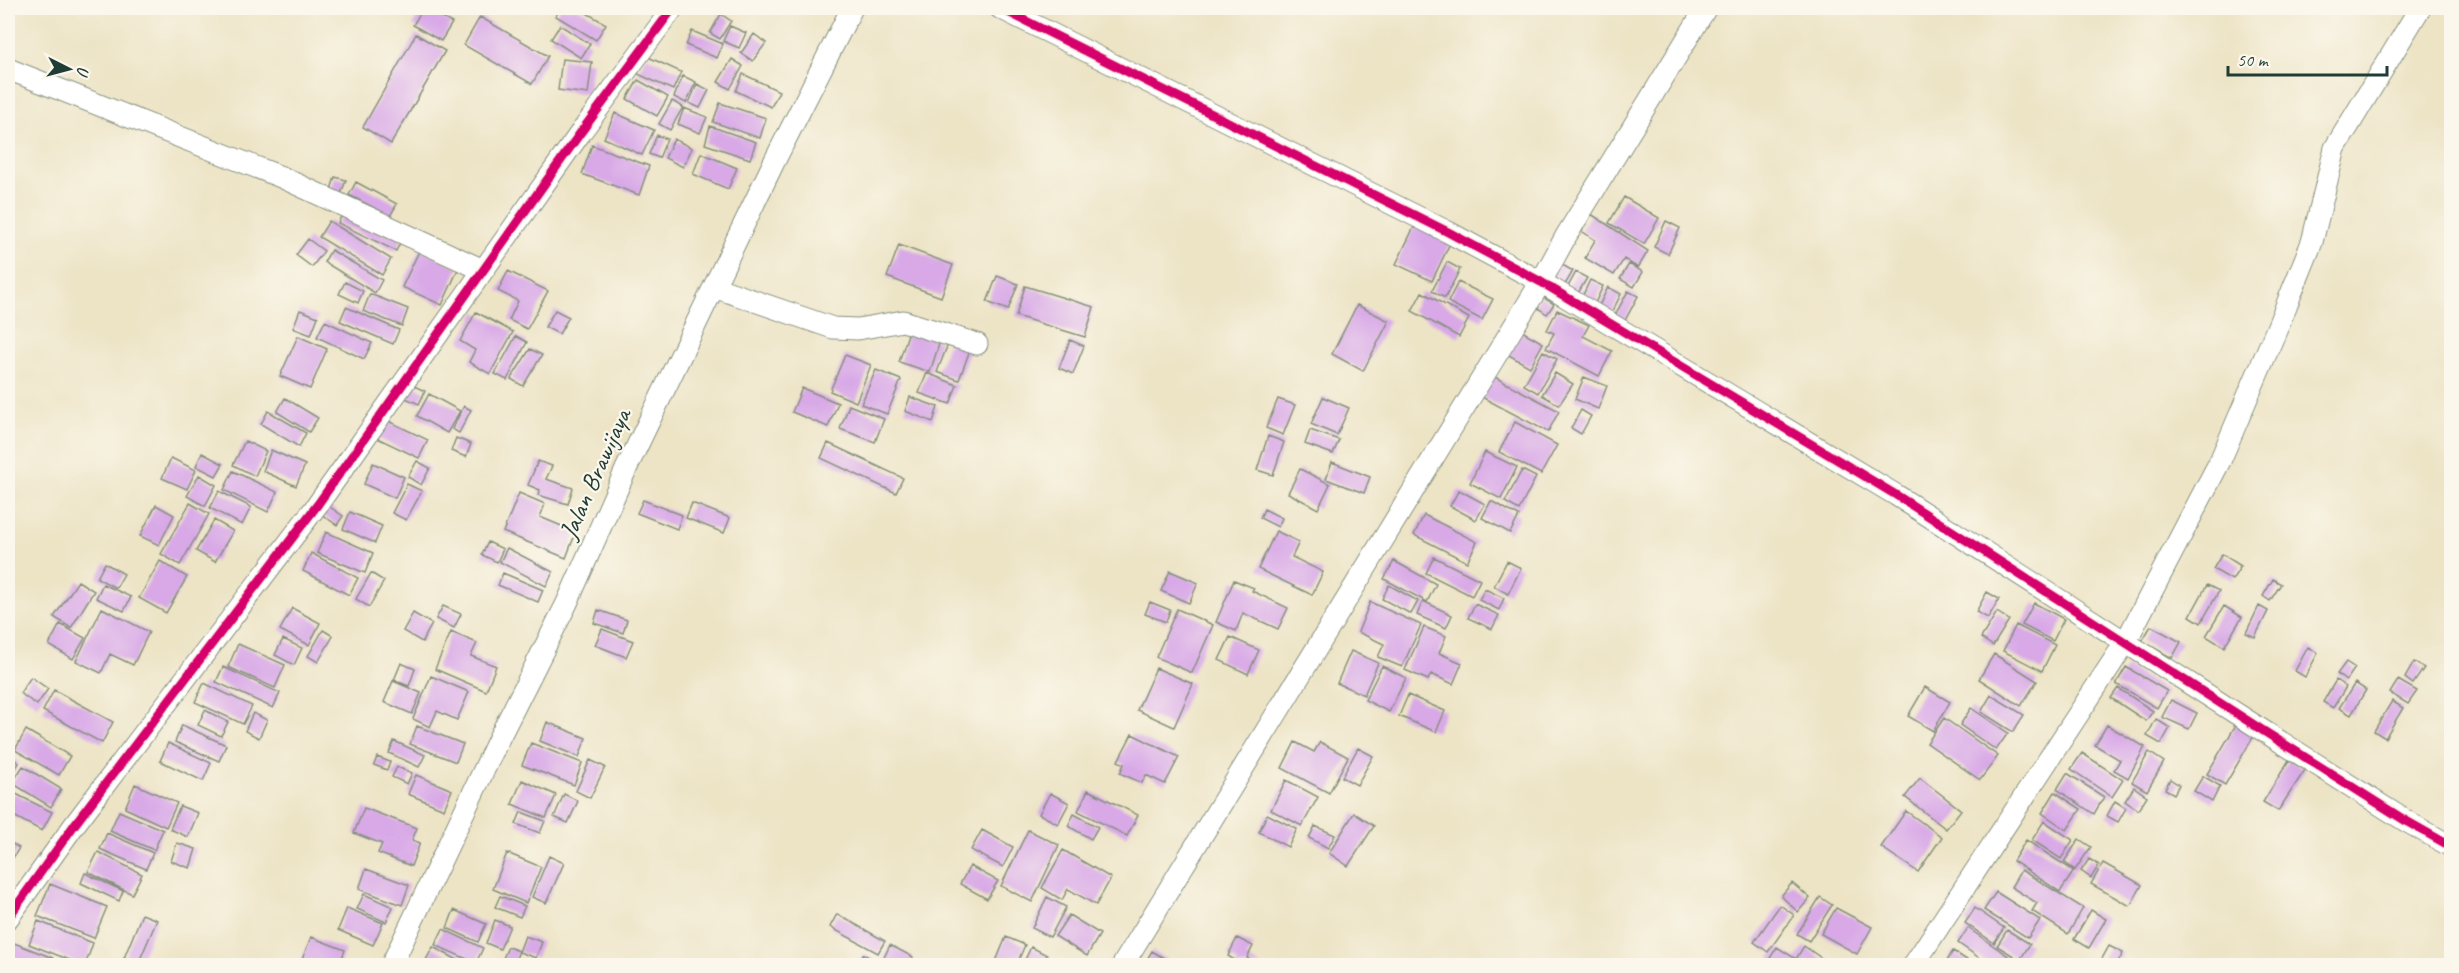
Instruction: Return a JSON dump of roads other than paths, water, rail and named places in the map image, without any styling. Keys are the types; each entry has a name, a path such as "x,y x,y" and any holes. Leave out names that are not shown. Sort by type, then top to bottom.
{"street":[{"path":"8,918 82,814 318,504 483,270 673,8"},
{"name":"Jalan Brawijaya","path":"391,966 500,736 567,603 627,467 852,8"},
{"path":"1000,8 1448,232 1541,282 1896,495 2125,643 2406,821 2451,847"},
{"path":"1122,966 1706,8"},
{"path":"1913,966 2125,643 2220,461 2278,326 2312,242 2335,148 2421,8"},
{"path":"8,69 281,177 483,270"},
{"path":"714,287 833,328 858,329 903,321 977,345"}]}
